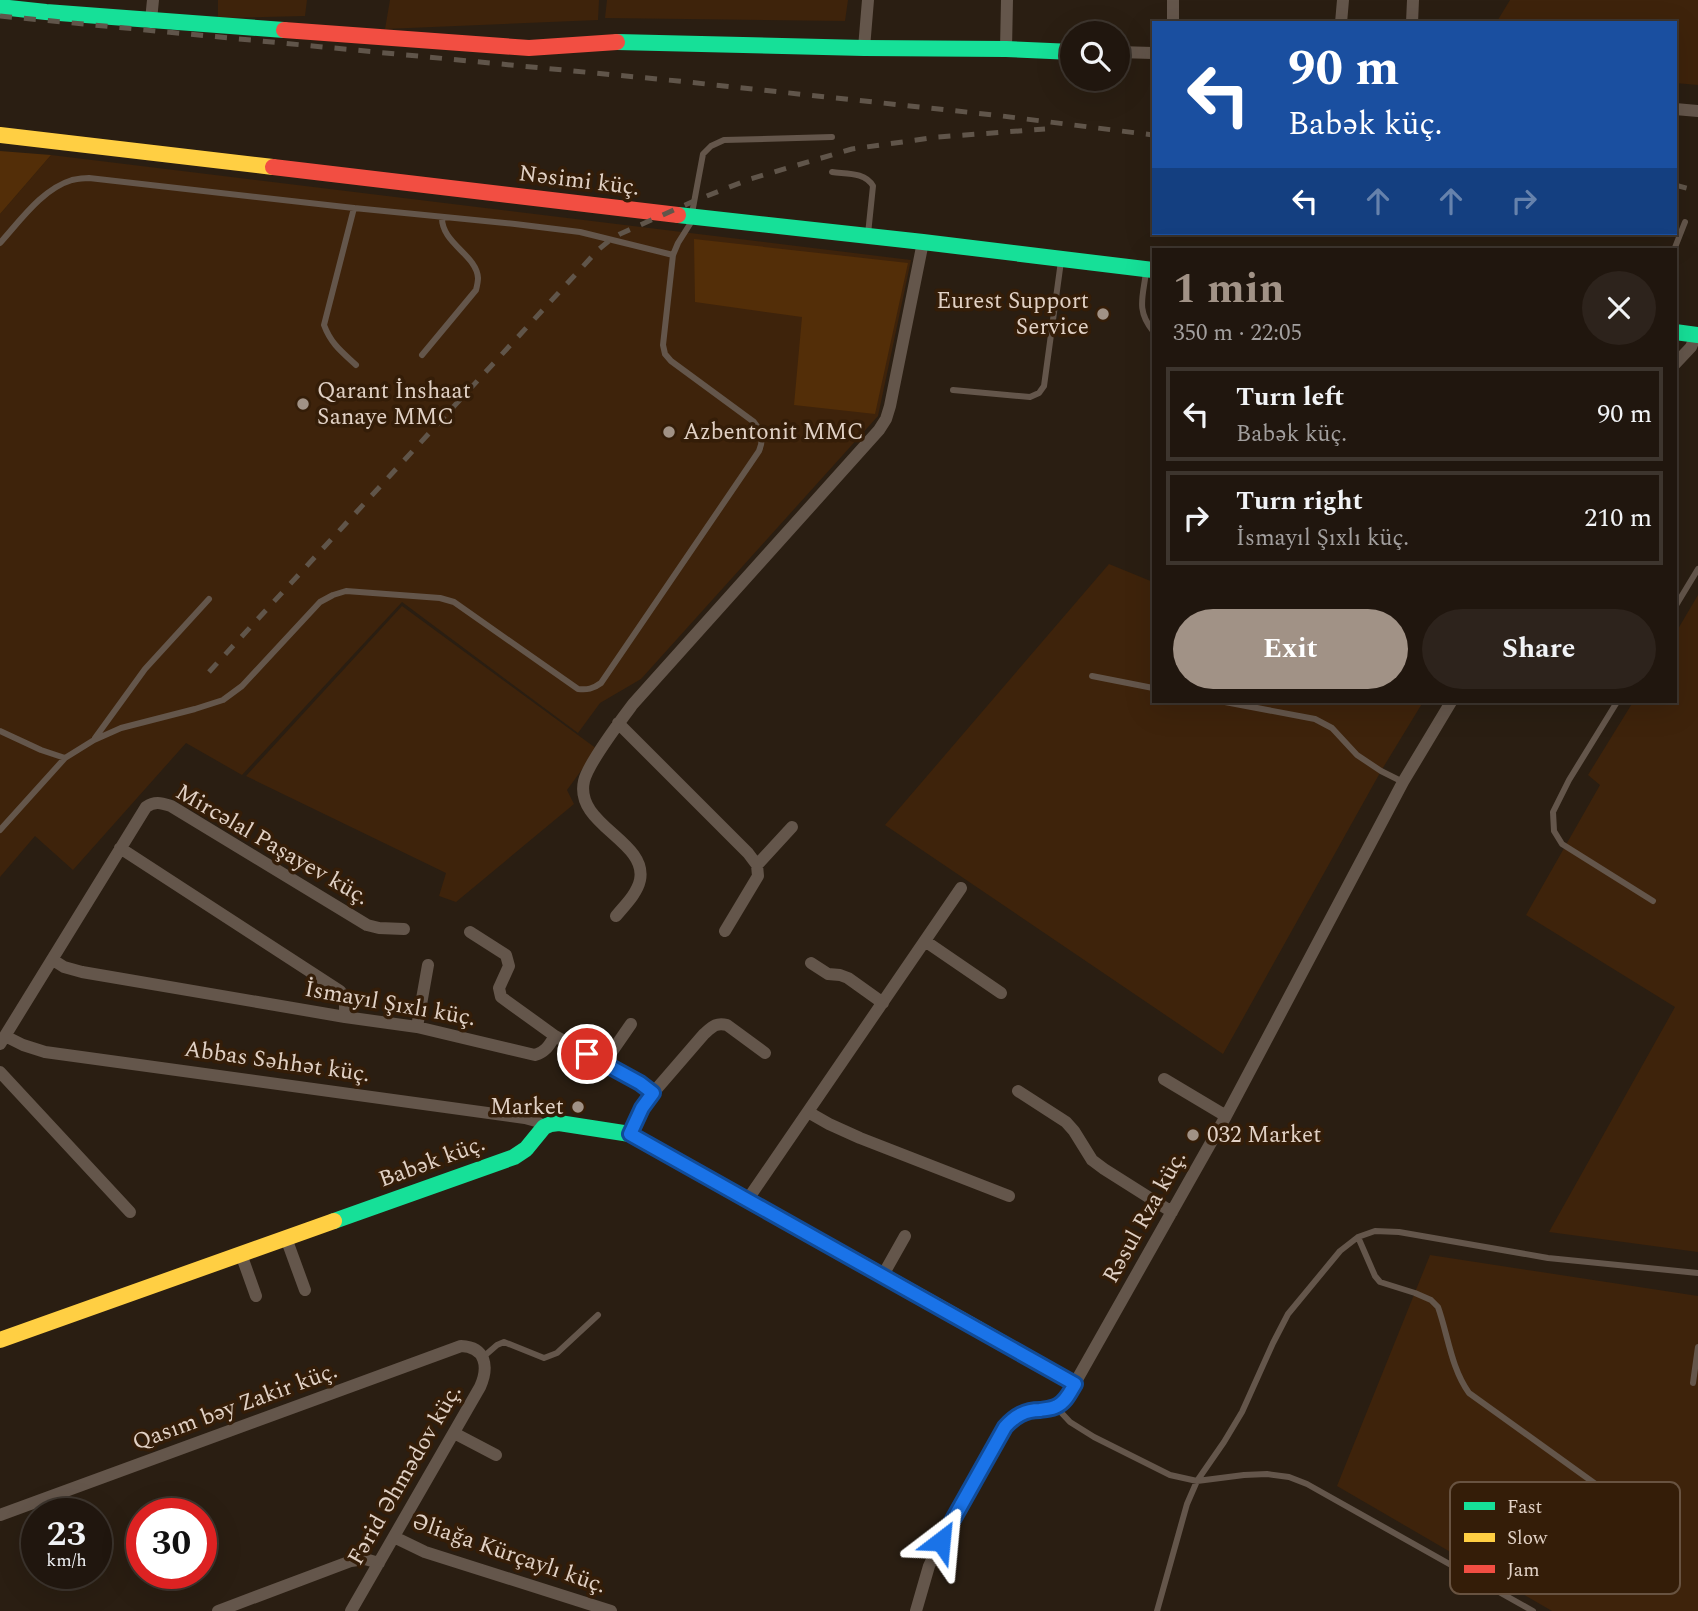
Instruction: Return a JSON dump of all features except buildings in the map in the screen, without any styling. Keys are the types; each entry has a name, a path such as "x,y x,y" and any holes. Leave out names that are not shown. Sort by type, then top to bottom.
{"street":[{"path":"152,20 153,0"},
{"path":"864,48 867,0"},
{"path":"1006,49 1007,0"},
{"path":"1173,0 1173,21"},
{"path":"1341,21 1343,0"},
{"path":"1412,21 1413,0"},
{"path":"0,7 529,48 625,42 1060,51"},
{"path":"1130,52 1152,53"},
{"path":"1677,109 1698,111"},
{"name":"Nəsimi küç.","path":"0,135 1150,270"},
{"path":"616,916 637,888 641,878 639,865 632,854 590,812 585,802 583,781 618,723 886,419 923,242"},
{"path":"1677,332 1697,335 1691,347 1677,362"},
{"name":"Rəsul Rza küç.","path":"1056,1407 1066,1399 1075,1384 1226,1116 1403,782 1450,703"},
{"path":"618,723 757,865 758,876 726,930"},
{"name":"Mircəlal Paşayev küç.","path":"2,1040 120,848 146,807 152,803 171,806 367,925 404,929"},
{"path":"757,865 792,827"},
{"path":"120,848 340,991 345,999 345,1017"},
{"path":"748,1199 961,888"},
{"path":"470,932 506,955 509,961 499,988 501,997 555,1036 640,1083 653,1093"},
{"path":"925,941 1001,993"},
{"name":"İsmayıl Şıxlı küç.","path":"52,960 82,972 417,1027 535,1055 547,1049 555,1036"},
{"path":"811,963 828,974 848,978 883,1003"},
{"path":"417,1027 428,965"},
{"path":"630,1134 642,1108 653,1093 712,1026 720,1023 727,1025 765,1053"},
{"path":"604,1063 631,1024"},
{"name":"Abbas Səhhət küç.","path":"2,1040 45,1052 525,1118 544,1126"},
{"path":"0,1072 130,1212"},
{"path":"1164,1079 1226,1116"},
{"path":"1018,1091 1066,1122 1092,1160 1172,1212"},
{"path":"808,1112 860,1138 1009,1196"},
{"path":"544,1126 559,1123 630,1134 1075,1384"},
{"name":"Babək küç.","path":"0,1340 514,1157 526,1149 544,1126"},
{"path":"883,1275 905,1236"},
{"path":"286,1238 305,1290"},
{"path":"241,1254 256,1296"},
{"name":"Qasım bəy Zakir küç.","path":"0,1516 461,1346 477,1350 482,1358"},
{"name":"Fərid Əhmədov küç.","path":"351,1611 485,1376 486,1367 482,1358"},
{"path":"916,1611 929,1566 941,1541 1005,1427 1012,1418 1022,1413 1056,1407"},
{"path":"454,1433 496,1455"},
{"name":"Əliağa Kürçaylı küç.","path":"394,1537 425,1552 611,1611"},
{"path":"218,1611 351,1562 365,1559 379,1563"}],"lane":[{"path":"0,830 65,758 94,740 121,728 223,700 242,686 320,601 333,595 346,592 440,598 454,602 578,689 593,688 601,683 763,442 761,432 754,422 664,354 673,255 690,224 703,154 711,146 724,140 832,136"},
{"path":"832,172 865,177 873,186 868,236"},
{"path":"0,243 33,206 53,189 71,180 89,178 515,223 580,232 673,255"},
{"path":"354,208 324,325 335,346 356,365"},
{"path":"422,355 476,290 478,277 475,268 449,238 442,225 442,217"},
{"path":"1675,248 1685,222"},
{"path":"953,390 1030,397 1039,393 1044,386 1061,259"},
{"path":"1150,270 1142,311 1144,320 1152,330"},
{"path":"1677,604 1698,569"},
{"path":"94,740 145,669 209,599"},
{"path":"1092,676 1152,688"},
{"path":"1230,703 1315,719 1332,728 1357,755 1403,782"},
{"path":"1616,703 1569,780 1553,812 1554,831 1562,844 1653,901"},
{"path":"0,732 65,758"},
{"path":"1157,1611 1187,1504 1197,1481 1241,1412 1288,1314 1340,1251 1358,1237 1375,1231 1399,1232 1548,1258 1698,1272"},
{"path":"1358,1237 1380,1282 1432,1300 1438,1307 1457,1372 1469,1393 1593,1482"},
{"path":"482,1358 504,1342 544,1358 552,1356 598,1315"},
{"path":"1693,1383 1698,1347"},
{"path":"1056,1407 1070,1423 1170,1475 1197,1481 1267,1474 1289,1477 1307,1484 1450,1564"},
{"path":"1503,1594 1533,1611"}],"shaded area":[{"path":"218,0 307,0 305,16 218,18"},
{"path":"390,0 599,0 598,20 385,29"},
{"path":"607,0 848,0 845,21 605,18"},
{"path":"1510,0 1698,0 1698,85 1677,83 1677,21 1497,21"},
{"path":"0,151 51,155 0,214"},
{"path":"51,155 911,260 878,416 641,679 600,703 578,733 402,602 242,775 186,743 73,870 35,836 0,877 0,214"},
{"path":"694,239 908,263 875,414 794,405 802,317 695,302"},
{"path":"1109,564 1152,582 1152,703 1422,703 1381,771 1223,1054 885,825"},
{"path":"1698,595 1698,1252 1549,1232 1675,1007 1526,915 1600,785 1588,775 1632,703 1677,703 1677,631"},
{"path":"402,606 597,749 567,790 574,804 456,902 439,896 446,873 246,776"},
{"path":"1430,1255 1698,1296 1698,1611 1552,1611 1523,1594 1680,1594 1680,1482 1450,1482 1450,1552 1337,1486"}],"railway":[{"path":"0,16 678,81 1152,135"},
{"path":"209,672 610,240 694,201 750,179 852,149 938,137 1045,129"},
{"path":"1677,186 1694,190"}],"traffic: fast":[{"path":"0,7 284,30"},
{"path":"617,42 1060,51"},
{"path":"678,215 1152,270"},
{"path":"1677,332 1698,335"},
{"path":"334,1221 514,1157 526,1149 544,1127 559,1123 630,1134 737,1194"},
{"path":"978,1329 1075,1384"}],"traffic: slow":[{"path":"0,135 273,167"},
{"path":"737,1194 978,1329"},
{"path":"0,1340 334,1221"}],"traffic: jam":[{"path":"284,30 529,48 617,42"},
{"path":"273,167 678,215"}],"place":[{"name":"Eurest Support Service","path":"1103,314"},
{"name":"Qarant İnshaat Sanaye MMC","path":"303,404"},
{"name":"Azbentonit MMC","path":"669,432"},
{"name":"Market","path":"578,1107"},
{"name":"032 Market","path":"1193,1135"}],"route":[{"path":"587,1054 653,1093 636,1118 630,1134 1075,1384 1066,1399 1056,1407 1022,1413 1012,1418 941,1541"}]}
